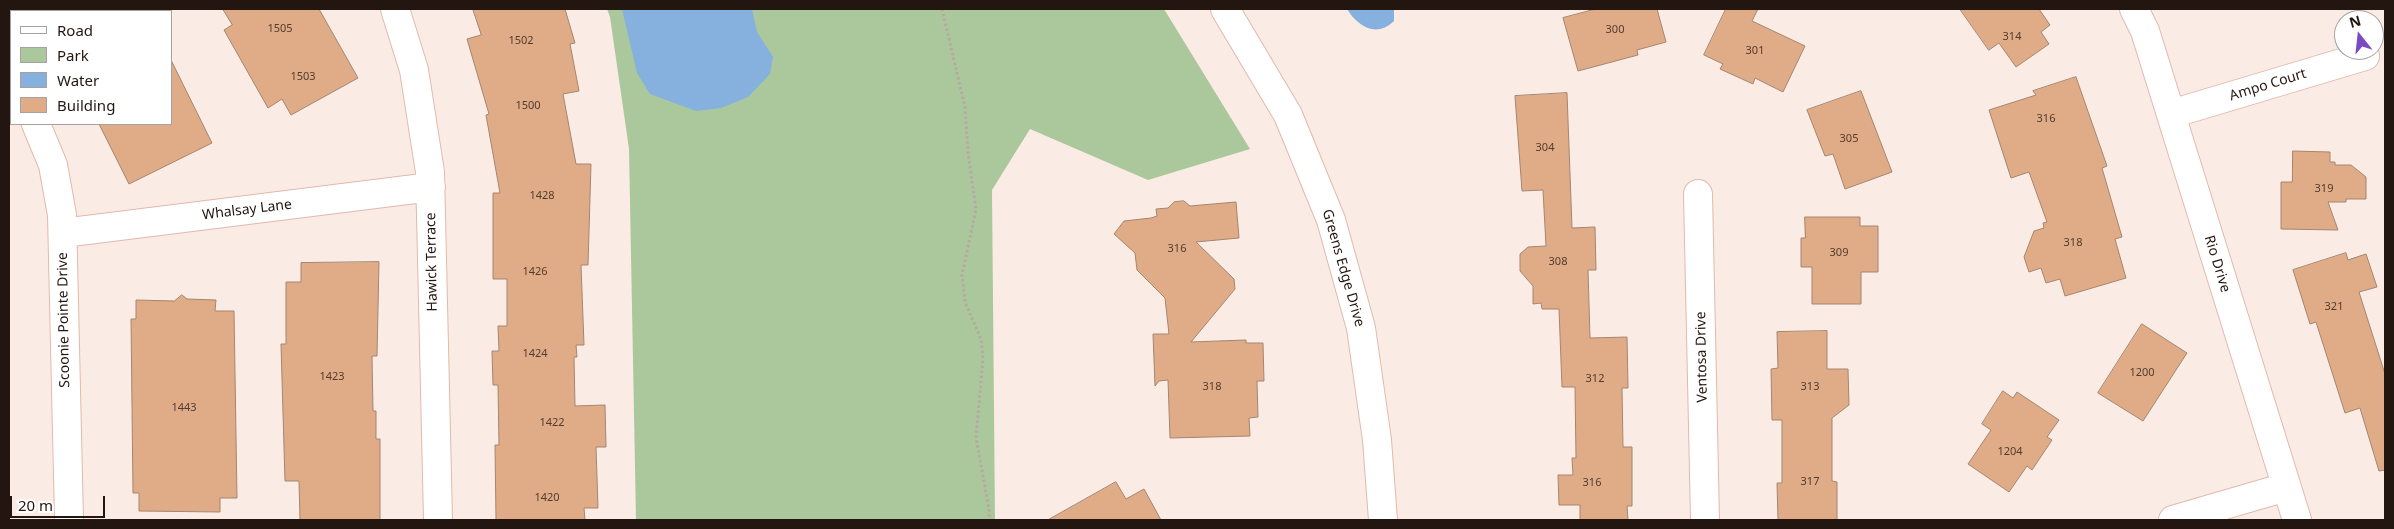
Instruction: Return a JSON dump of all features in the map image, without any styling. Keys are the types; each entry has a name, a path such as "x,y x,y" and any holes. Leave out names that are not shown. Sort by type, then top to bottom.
{"street":[{"name":"Hawick Terrace","path":"394,9 414,70 430,172 438,520"},
{"name":"Greens Edge Drive","path":"1225,9 1288,115 1331,220 1361,328 1377,440 1383,520"},
{"name":"Rio Drive","path":"2134,9 2145,31 2297,520"},
{"name":"Ampo Court","path":"2170,114 2352,60"},
{"name":"Scoonie Pointe Drive","path":"36,125 53,164 62,215 69,520"},
{"name":"Whalsay Lane","path":"62,233 431,187"},
{"name":"Ventosa Drive","path":"1698,194 1705,520"},
{"path":"2173,520 2286,487"}],"path":[{"path":"942,9 965,107 968,153 976,209 962,274 965,302 981,339 983,359 976,438 989,509 989,520"}],"green space":[{"path":"607,9 1164,9 1250,149 1148,180 1030,129 992,190 995,520 636,520 629,149 610,17"}],"water":[{"path":"622,9 752,9 757,32 773,57 770,74 748,97 721,108 696,111 650,94 637,73"},
{"path":"1347,9 1394,9 1394,21 1381,29 1368,28 1357,21"}],"building":[{"path":"223,9 319,9 358,78 291,115 282,99 268,108 224,30 232,25"},
{"path":"473,9 565,9 575,43 570,44 579,91 563,94 576,164 591,164 588,265 581,265 584,345 576,345 577,357 574,357 575,406 605,405 606,447 596,447 598,508 584,508 585,520 496,520 495,445 499,445 498,385 493,385 492,351 499,351 498,326 507,326 507,279 493,279 493,193 500,193 486,115 489,114 467,39 481,35"},
{"path":"1596,9 1657,9 1666,42 1637,50 1638,55 1578,71 1563,18"},
{"path":"1726,9 1758,9 1752,21 1805,46 1783,92 1755,78 1753,84 1720,69 1723,64 1704,55"},
{"path":"1960,9 2039,9 2050,25 2041,32 2049,44 2016,67 1999,43 1989,50"},
{"path":"172,62 212,143 129,184 100,125 172,125"},
{"path":"2076,77 2107,166 2102,168 2122,237 2115,239 2126,278 2065,296 2060,279 2046,283 2041,268 2029,272 2024,257 2034,231 2044,228 2043,223 2047,222 2029,172 2011,178 1989,110 2036,95 2033,91"},
{"path":"1861,91 1892,172 1845,189 1833,154 1825,156 1807,110"},
{"path":"1567,93 1572,228 1595,227 1596,270 1588,270 1590,338 1627,337 1628,388 1622,388 1623,447 1632,447 1632,506 1627,506 1628,520 1580,520 1580,505 1559,505 1558,475 1573,475 1572,458 1576,458 1575,387 1562,387 1559,309 1542,309 1541,303 1533,304 1533,286 1520,271 1520,254 1528,247 1546,246 1543,190 1522,191 1515,96"},
{"path":"2293,151 2330,152 2330,162 2335,162 2335,165 2351,165 2366,177 2366,199 2346,199 2346,202 2328,202 2338,230 2281,229 2281,182 2292,182"},
{"path":"1184,201 1190,206 1236,202 1239,238 1196,242 1234,279 1235,289 1191,342 1246,340 1246,343 1263,343 1264,381 1257,381 1258,417 1249,418 1250,436 1170,438 1168,380 1159,381 1155,386 1153,334 1169,334 1165,298 1137,270 1135,253 1114,234 1124,221 1157,216 1156,209 1168,208 1174,202"},
{"path":"1805,217 1860,217 1860,226 1878,226 1878,272 1861,272 1861,304 1812,304 1812,267 1801,267 1801,238 1805,238"},
{"path":"2346,253 2348,260 2366,254 2377,287 2359,292 2385,374 2385,470 2379,471 2360,408 2345,413 2316,322 2310,324 2293,270"},
{"path":"379,262 377,356 372,356 373,411 376,411 376,439 380,439 380,520 300,520 299,481 285,481 281,344 286,344 286,282 301,282 301,263"},
{"path":"182,295 187,299 216,300 215,311 234,311 237,498 220,498 220,512 139,511 139,493 133,493 131,319 136,319 136,300 174,301"},
{"path":"2142,324 2187,353 2143,421 2098,393"},
{"path":"1827,331 1827,369 1848,369 1849,405 1832,418 1832,481 1837,482 1837,520 1778,520 1777,483 1782,483 1782,420 1772,420 1771,369 1778,368 1777,332"},
{"path":"2003,391 2013,398 2017,392 2059,420 2047,437 2052,440 2032,470 2027,466 2009,492 1968,464 1991,430 1982,424"},
{"path":"1116,482 1126,499 1144,489 1161,520 1048,520"}]}
